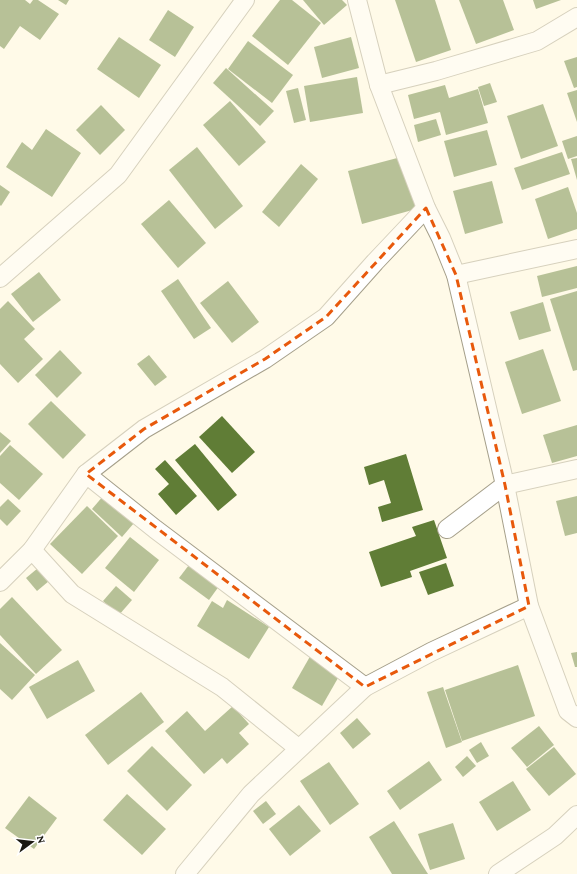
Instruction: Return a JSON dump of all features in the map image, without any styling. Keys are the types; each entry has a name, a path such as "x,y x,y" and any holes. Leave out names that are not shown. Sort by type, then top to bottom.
{"street":[{"path":"0,278 118,175 245,0"},
{"path":"357,0 379,85 426,208 441,238 456,275 506,485 529,606 568,711 577,718"},
{"path":"379,85 436,71 537,41 577,17"},
{"path":"0,582 32,550 86,474 144,429 265,359 326,318 375,262 426,208"},
{"path":"456,275 577,249"},
{"path":"447,529 506,485 577,469"},
{"path":"86,474 155,529 365,687"},
{"path":"32,550 72,594 222,687 298,748"},
{"path":"186,874 251,794 298,748 365,687 431,652 529,606"},
{"path":"498,874 555,836 577,815"}],"highlighted area":[{"path":"426,208 456,275 505,485 529,606 365,687 86,474 144,429 265,359 326,317"}],"building":[{"path":"0,0 25,0 30,4 33,0 38,0 59,14 40,40 20,26 4,49 0,46"},
{"path":"58,0 69,0 66,5"},
{"path":"280,0 292,0 321,23 288,65 252,36"},
{"path":"303,0 342,0 347,5 324,25"},
{"path":"395,0 435,0 451,50 416,62"},
{"path":"459,0 503,0 514,30 476,44"},
{"path":"533,0 561,0 536,9"},
{"path":"168,10 194,27 175,57 149,40"},
{"path":"119,37 161,65 139,98 97,69"},
{"path":"351,37 359,68 322,78 314,47"},
{"path":"248,41 293,75 272,103 228,69"},
{"path":"577,57 577,87 574,88 564,61"},
{"path":"226,68 274,111 260,126 213,83"},
{"path":"357,77 363,113 310,122 304,86"},
{"path":"490,83 497,102 484,106 478,87"},
{"path":"445,85 449,98 478,89 488,123 446,135 440,112 414,119 408,95"},
{"path":"298,88 306,120 294,123 286,91"},
{"path":"577,90 577,122 567,93"},
{"path":"230,101 266,142 239,166 203,125"},
{"path":"543,104 558,146 521,159 507,116"},
{"path":"101,105 125,130 100,155 76,130"},
{"path":"436,119 441,135 418,142 414,125"},
{"path":"46,129 81,153 52,197 6,167 22,142 32,150"},
{"path":"487,130 497,165 454,177 444,141"},
{"path":"577,136 577,156 568,159 562,141"},
{"path":"197,147 243,206 215,229 169,170"},
{"path":"562,152 570,174 522,190 514,168"},
{"path":"401,157 416,209 362,224 348,171"},
{"path":"577,158 577,180 571,159"},
{"path":"301,164 318,179 279,227 262,212"},
{"path":"492,181 503,223 465,234 453,191"},
{"path":"0,185 10,192 1,206 0,205"},
{"path":"568,187 577,213 577,229 548,239 535,199"},
{"path":"169,200 206,243 178,268 141,224"},
{"path":"577,266 577,288 542,297 537,276"},
{"path":"39,272 61,300 33,322 11,294"},
{"path":"178,279 211,328 194,339 161,291"},
{"path":"228,281 259,322 232,343 200,303"},
{"path":"577,291 577,370 573,371 550,299"},
{"path":"8,301 35,329 24,339 43,359 18,383 0,364 0,309"},
{"path":"543,302 551,331 519,340 510,312"},
{"path":"543,349 561,401 522,414 505,362"},
{"path":"60,350 82,373 57,398 35,375"},
{"path":"149,355 167,377 155,386 137,364"},
{"path":"51,401 86,435 63,459 28,424"},
{"path":"222,416 255,452 232,473 199,437"},
{"path":"577,425 577,456 552,463 543,435"},
{"path":"0,432 11,441 0,453"},
{"path":"195,444 237,495 218,511 175,460"},
{"path":"10,445 43,474 19,500 0,483 0,456"},
{"path":"406,454 423,510 382,522 378,507 391,503 384,480 369,485 364,467"},
{"path":"165,460 197,496 176,515 158,494 169,484 155,469"},
{"path":"104,495 134,523 122,537 92,509"},
{"path":"577,496 577,533 565,536 556,501"},
{"path":"8,499 21,511 7,526 0,519 0,507"},
{"path":"87,506 118,536 82,574 50,544"},
{"path":"434,520 447,558 410,571 412,577 381,587 369,552 416,536 412,527"},
{"path":"130,537 159,560 134,592 105,568"},
{"path":"192,561 222,582 209,600 179,578"},
{"path":"446,563 454,586 428,595 419,572"},
{"path":"38,568 49,581 37,591 26,578"},
{"path":"116,586 132,600 119,615 103,601"},
{"path":"12,597 62,650 36,674 0,635 0,609"},
{"path":"227,600 269,627 249,659 197,626 212,601 223,608"},
{"path":"0,643 35,675 12,700 0,689"},
{"path":"577,652 577,667 575,667 571,653"},
{"path":"312,653 342,671 322,706 292,688"},
{"path":"78,660 95,691 47,719 29,687"},
{"path":"518,665 535,716 462,741 445,690"},
{"path":"443,687 462,742 446,748 427,692"},
{"path":"141,692 164,722 108,765 85,735"},
{"path":"233,706 249,724 239,733 249,744 227,764 222,758 204,774 165,731 187,711 205,731"},
{"path":"357,718 371,734 353,749 340,733"},
{"path":"539,726 554,745 527,767 511,748"},
{"path":"481,742 489,756 477,763 469,750"},
{"path":"152,746 192,785 167,811 127,771"},
{"path":"554,747 576,774 549,796 526,769"},
{"path":"467,756 476,766 463,777 455,767"},
{"path":"429,761 442,780 400,810 387,791"},
{"path":"329,762 359,804 330,825 300,781"},
{"path":"513,781 531,810 497,831 479,802"},
{"path":"127,794 166,829 142,855 103,820"},
{"path":"29,796 57,818 34,849 5,828"},
{"path":"266,801 276,814 263,824 253,811"},
{"path":"299,805 321,831 290,856 269,829"},
{"path":"394,821 428,874 392,874 369,837"},
{"path":"453,823 465,859 430,870 418,834"}]}
